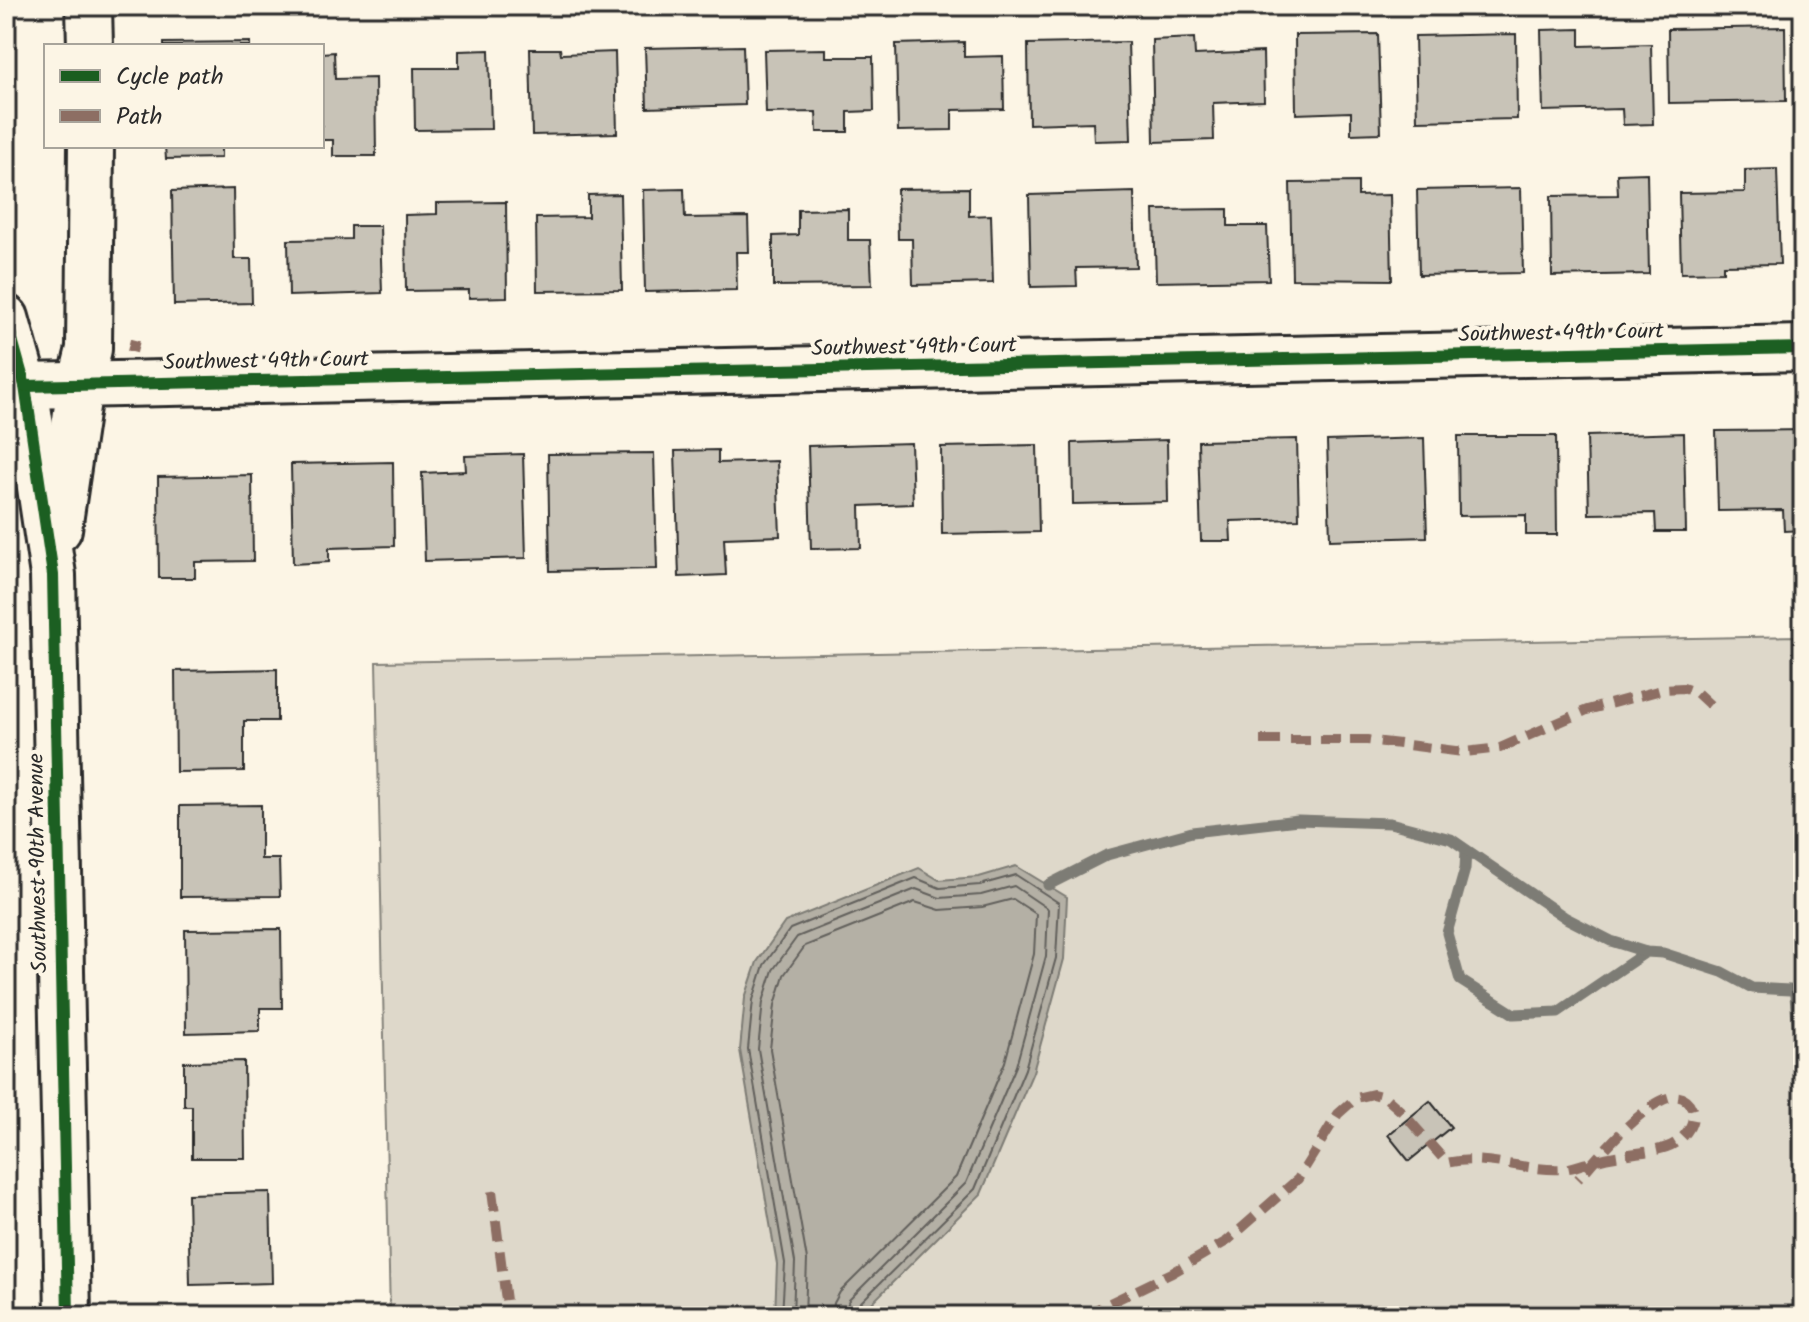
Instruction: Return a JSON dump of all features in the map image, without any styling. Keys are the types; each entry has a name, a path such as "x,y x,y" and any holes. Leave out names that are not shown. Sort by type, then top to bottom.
{"street":[{"path":"89,6 90,44"},
{"name":"Southwest 90th Avenue","path":"53,575 80,386 89,349 91,148"},
{"name":"Southwest 90th Avenue","path":"6,318 25,386 53,575 68,1316"},
{"name":"Southwest 49th Court","path":"25,386 1803,348"}],"shaded area":[{"path":"1803,636 1803,1316 390,1316 376,662"}],"water":[{"path":"1016,866 1067,897 1064,959 1033,1072 981,1194 862,1313 855,1316 775,1316 777,1264 740,1050 745,998 757,962 785,922 919,868 939,880 979,877"},
{"path":"1803,984 1803,1065 1796,1061 1790,990"}],"building":[{"path":"1785,27 1786,101 1669,103 1668,29"},
{"path":"1580,29 1580,46 1651,44 1653,124 1623,125 1622,109 1543,111 1541,30"},
{"path":"1378,34 1381,133 1351,134 1351,112 1296,114 1295,35"},
{"path":"1516,34 1517,119 1417,121 1415,36"},
{"path":"1194,38 1195,55 1263,52 1264,101 1213,103 1214,140 1154,142 1152,40"},
{"path":"250,42 250,44 164,44"},
{"path":"964,42 964,57 1003,56 1004,109 952,110 952,130 898,131 896,44"},
{"path":"1128,42 1131,140 1094,141 1093,122 1029,124 1028,44"},
{"path":"743,46 745,105 647,108 645,48"},
{"path":"530,49 560,49 561,54 615,52 617,133 532,135"},
{"path":"826,49 826,57 873,57 874,111 848,112 848,132 817,132 816,112 766,113 764,50"},
{"path":"489,50 491,129 415,130 414,68 459,68 459,51"},
{"path":"334,52 335,79 375,78 376,156 333,156 333,140 324,140 324,53"},
{"path":"165,148 221,148 221,158 166,159"},
{"path":"1777,169 1780,264 1723,265 1723,272 1681,273 1679,193 1745,192 1745,170"},
{"path":"1647,173 1649,274 1552,276 1551,196 1618,195 1617,174"},
{"path":"1358,182 1358,196 1390,195 1392,280 1292,279 1290,183"},
{"path":"969,188 969,216 991,215 993,283 913,285 912,239 898,239 897,189"},
{"path":"1521,188 1523,273 1419,275 1417,190"},
{"path":"233,189 234,259 251,259 252,303 174,305 172,191"},
{"path":"684,189 685,218 748,217 749,252 736,252 737,290 645,292 643,190"},
{"path":"1134,192 1136,267 1076,268 1077,286 1031,287 1029,195"},
{"path":"620,194 622,290 537,291 536,218 588,217 588,195"},
{"path":"506,202 507,297 469,298 469,290 406,291 405,215 437,214 437,203"},
{"path":"848,209 848,240 870,240 872,285 773,286 773,236 798,235 798,210"},
{"path":"1228,209 1228,226 1267,226 1269,280 1156,282 1154,210"},
{"path":"351,226 380,226 382,293 289,296 288,240 351,239"},
{"path":"1803,430 1803,530 1784,531 1783,510 1718,511 1716,431"},
{"path":"1684,433 1686,532 1656,532 1655,513 1589,514 1587,436"},
{"path":"1458,436 1556,436 1557,535 1526,535 1526,515 1459,516"},
{"path":"1424,438 1427,537 1330,540 1327,441"},
{"path":"1297,439 1299,519 1230,521 1231,541 1201,541 1198,441"},
{"path":"1167,440 1168,502 1073,504 1072,443"},
{"path":"911,443 913,504 860,506 861,548 811,549 808,446"},
{"path":"1037,445 1039,532 942,534 941,447"},
{"path":"718,450 718,463 777,461 780,536 724,538 726,575 679,577 675,451"},
{"path":"654,453 657,569 550,571 548,454"},
{"path":"523,454 526,558 425,561 422,473 466,471 465,456"},
{"path":"393,462 394,546 329,548 329,562 293,564 291,464"},
{"path":"252,475 253,561 195,562 195,578 159,578 158,477"},
{"path":"277,669 277,721 244,721 244,771 176,772 175,671"},
{"path":"261,805 261,859 279,859 280,896 180,897 180,806"},
{"path":"281,929 282,1008 260,1008 260,1031 186,1033 185,930"},
{"path":"244,1061 245,1158 192,1158 192,1106 184,1106 184,1062"},
{"path":"1430,1101 1451,1127 1409,1161 1388,1135"},
{"path":"270,1192 272,1283 190,1285 188,1194"},
{"path":"293,1312 293,1316 187,1316 187,1313"}],"waterway":[{"path":"1048,885 1107,855 1192,832 1298,820 1390,823 1451,839 1566,918 1611,941 1646,952 1663,953 1722,972 1752,988 1790,990"},
{"path":"1466,850 1465,869 1447,933 1460,980 1514,1014 1558,1012 1646,952"}],"marked path":[{"path":"132,352 135,340"},
{"path":"1260,740 1367,740 1464,752 1500,748 1587,710 1665,689 1683,688 1697,693 1710,705"},
{"path":"1083,1316 1172,1273 1227,1241 1298,1179 1338,1114 1356,1098 1373,1094 1385,1097 1447,1163 1475,1160 1548,1169 1575,1167 1593,1161 1597,1160 1603,1158 1669,1146 1683,1137 1690,1127 1692,1109 1682,1098 1668,1098 1652,1106 1616,1137 1600,1155 1587,1169 1578,1179"},
{"path":"492,1191 508,1316"}],"cycle path":[{"path":"6,318 25,386 53,575 68,1316"},
{"path":"25,386 1803,348"}]}
